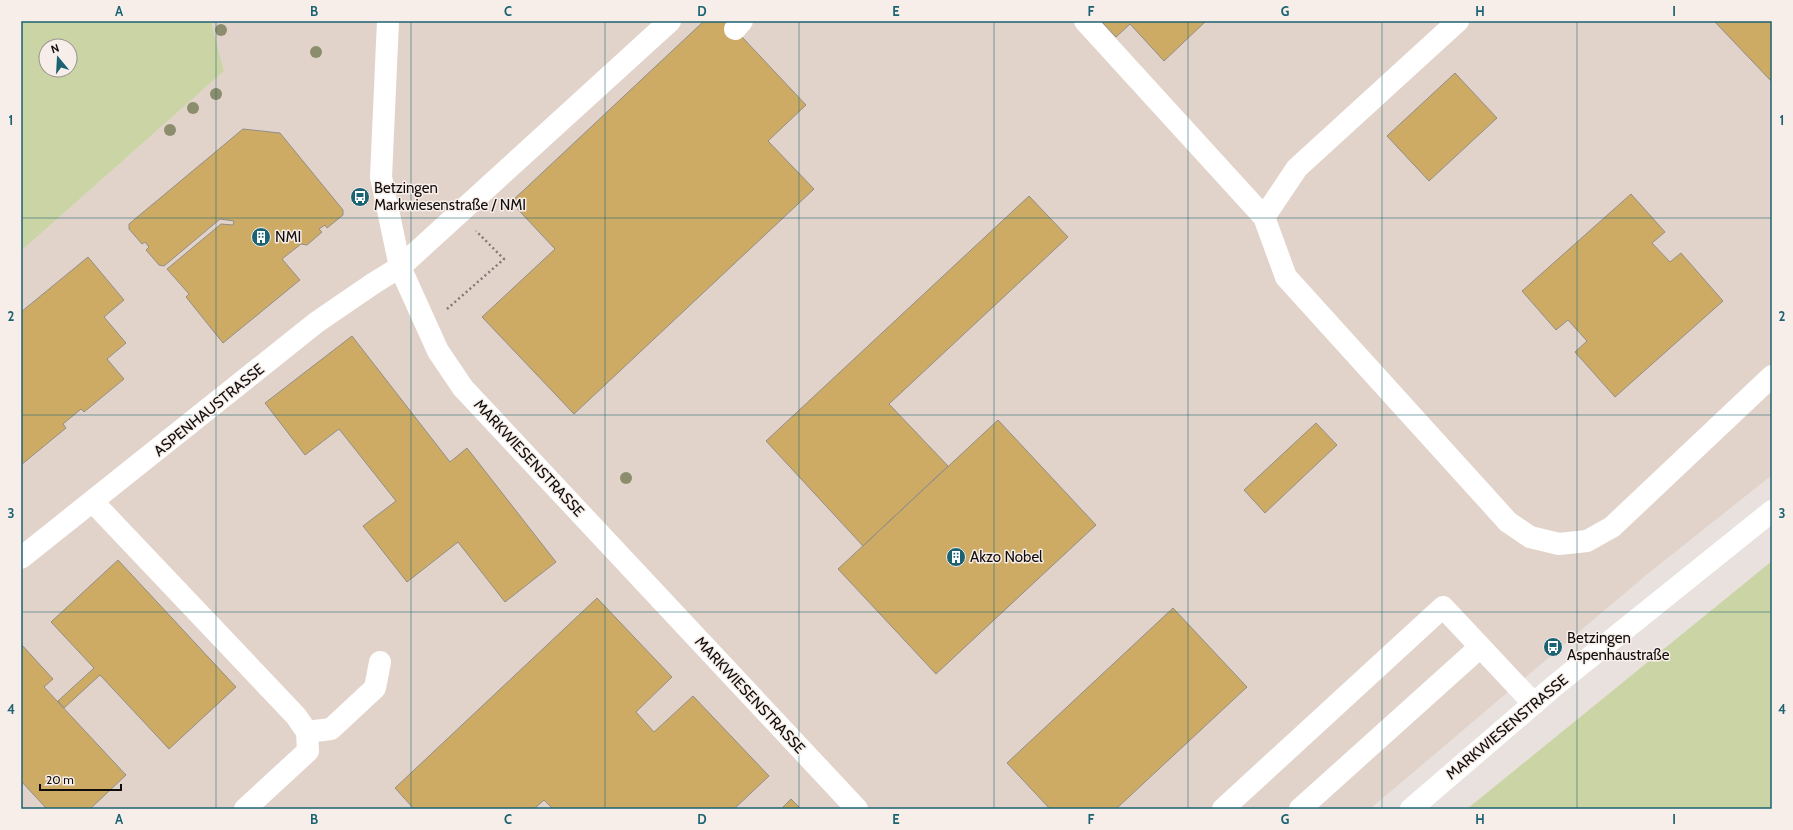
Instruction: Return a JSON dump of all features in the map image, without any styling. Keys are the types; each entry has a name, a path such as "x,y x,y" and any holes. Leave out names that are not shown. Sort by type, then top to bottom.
{"street":[{"name":"MARKWIESENSTRASSE","path":"388,21 381,177 400,267 438,351 464,388 857,809"},
{"name":"ASPENHAUSTRASSE","path":"21,558 317,322 367,287 400,267 670,21"},
{"path":"1085,21 1264,217 1286,277 1508,522 1530,537 1559,544 1573,543 1587,541 1612,527 1772,376"},
{"path":"1264,217 1297,168 1458,21"},
{"path":"93,502 296,716 308,732 308,751 245,809"},
{"name":"MARKWIESENSTRASSE","path":"1411,809 1640,615 1772,511"},
{"path":"1223,809 1443,607 1534,704"},
{"path":"1300,809 1480,648"},
{"path":"308,732 331,729 375,688 380,662"}],"path":[{"path":"427,327 504,259 459,214"}],"shaded area":[{"path":"211,21 1772,21 1772,475 1645,576 1370,809 21,809 21,251 224,71"}],"green space":[{"path":"21,21 211,21 224,71 21,251"},
{"path":"1772,561 1772,809 1467,809"}],"building":[{"path":"704,21 727,21 806,105 768,141 814,189 574,414 482,317 555,249 511,202"},
{"path":"1101,21 1206,21 1164,61 1130,24 1116,37"},
{"path":"1714,21 1772,21 1772,82"},
{"path":"1455,73 1497,118 1429,181 1387,136"},
{"name":"NMI","path":"243,129 280,133 343,210 343,215 327,228 325,225 319,229 322,232 307,245 301,244 282,259 300,280 223,343 186,297 189,294 167,269 221,224 233,225 234,221 220,219 164,266 159,265 146,250 149,247 145,242 142,244 129,229 129,224"},
{"path":"1631,194 1665,232 1652,243 1670,262 1681,253 1723,301 1615,397 1575,352 1587,341 1568,320 1556,330 1522,291"},
{"path":"1029,196 1068,237 889,404 948,466 863,546 766,441"},
{"path":"88,257 124,300 104,317 126,343 107,359 124,379 84,412 81,409 63,424 66,428 21,465 21,312"},
{"path":"352,336 450,462 467,448 556,562 505,602 458,542 407,582 363,526 396,501 339,429 305,455 265,403"},
{"name":"Akzo Nobel","path":"998,420 1096,525 936,674 838,569"},
{"path":"1316,423 1337,445 1265,513 1244,490"},
{"path":"118,560 236,687 169,749 100,675 64,708 58,701 94,668 51,622"},
{"path":"597,598 672,677 636,712 654,732 693,696 769,776 734,809 553,809 544,800 534,809 414,809 395,788"},
{"path":"1173,608 1247,687 1116,809 1050,809 1007,763"},
{"path":"21,644 53,679 44,687 126,775 90,809 47,809 21,781"},
{"path":"791,799 801,809 781,809"}],"place":[{"name":"Betzingen Markwiesenstraße / NMI","path":"360,197"},
{"name":"NMI","path":"261,237"},
{"name":"Akzo Nobel","path":"956,557"},
{"name":"Betzingen Aspenhaustraße","path":"1553,647"}]}
